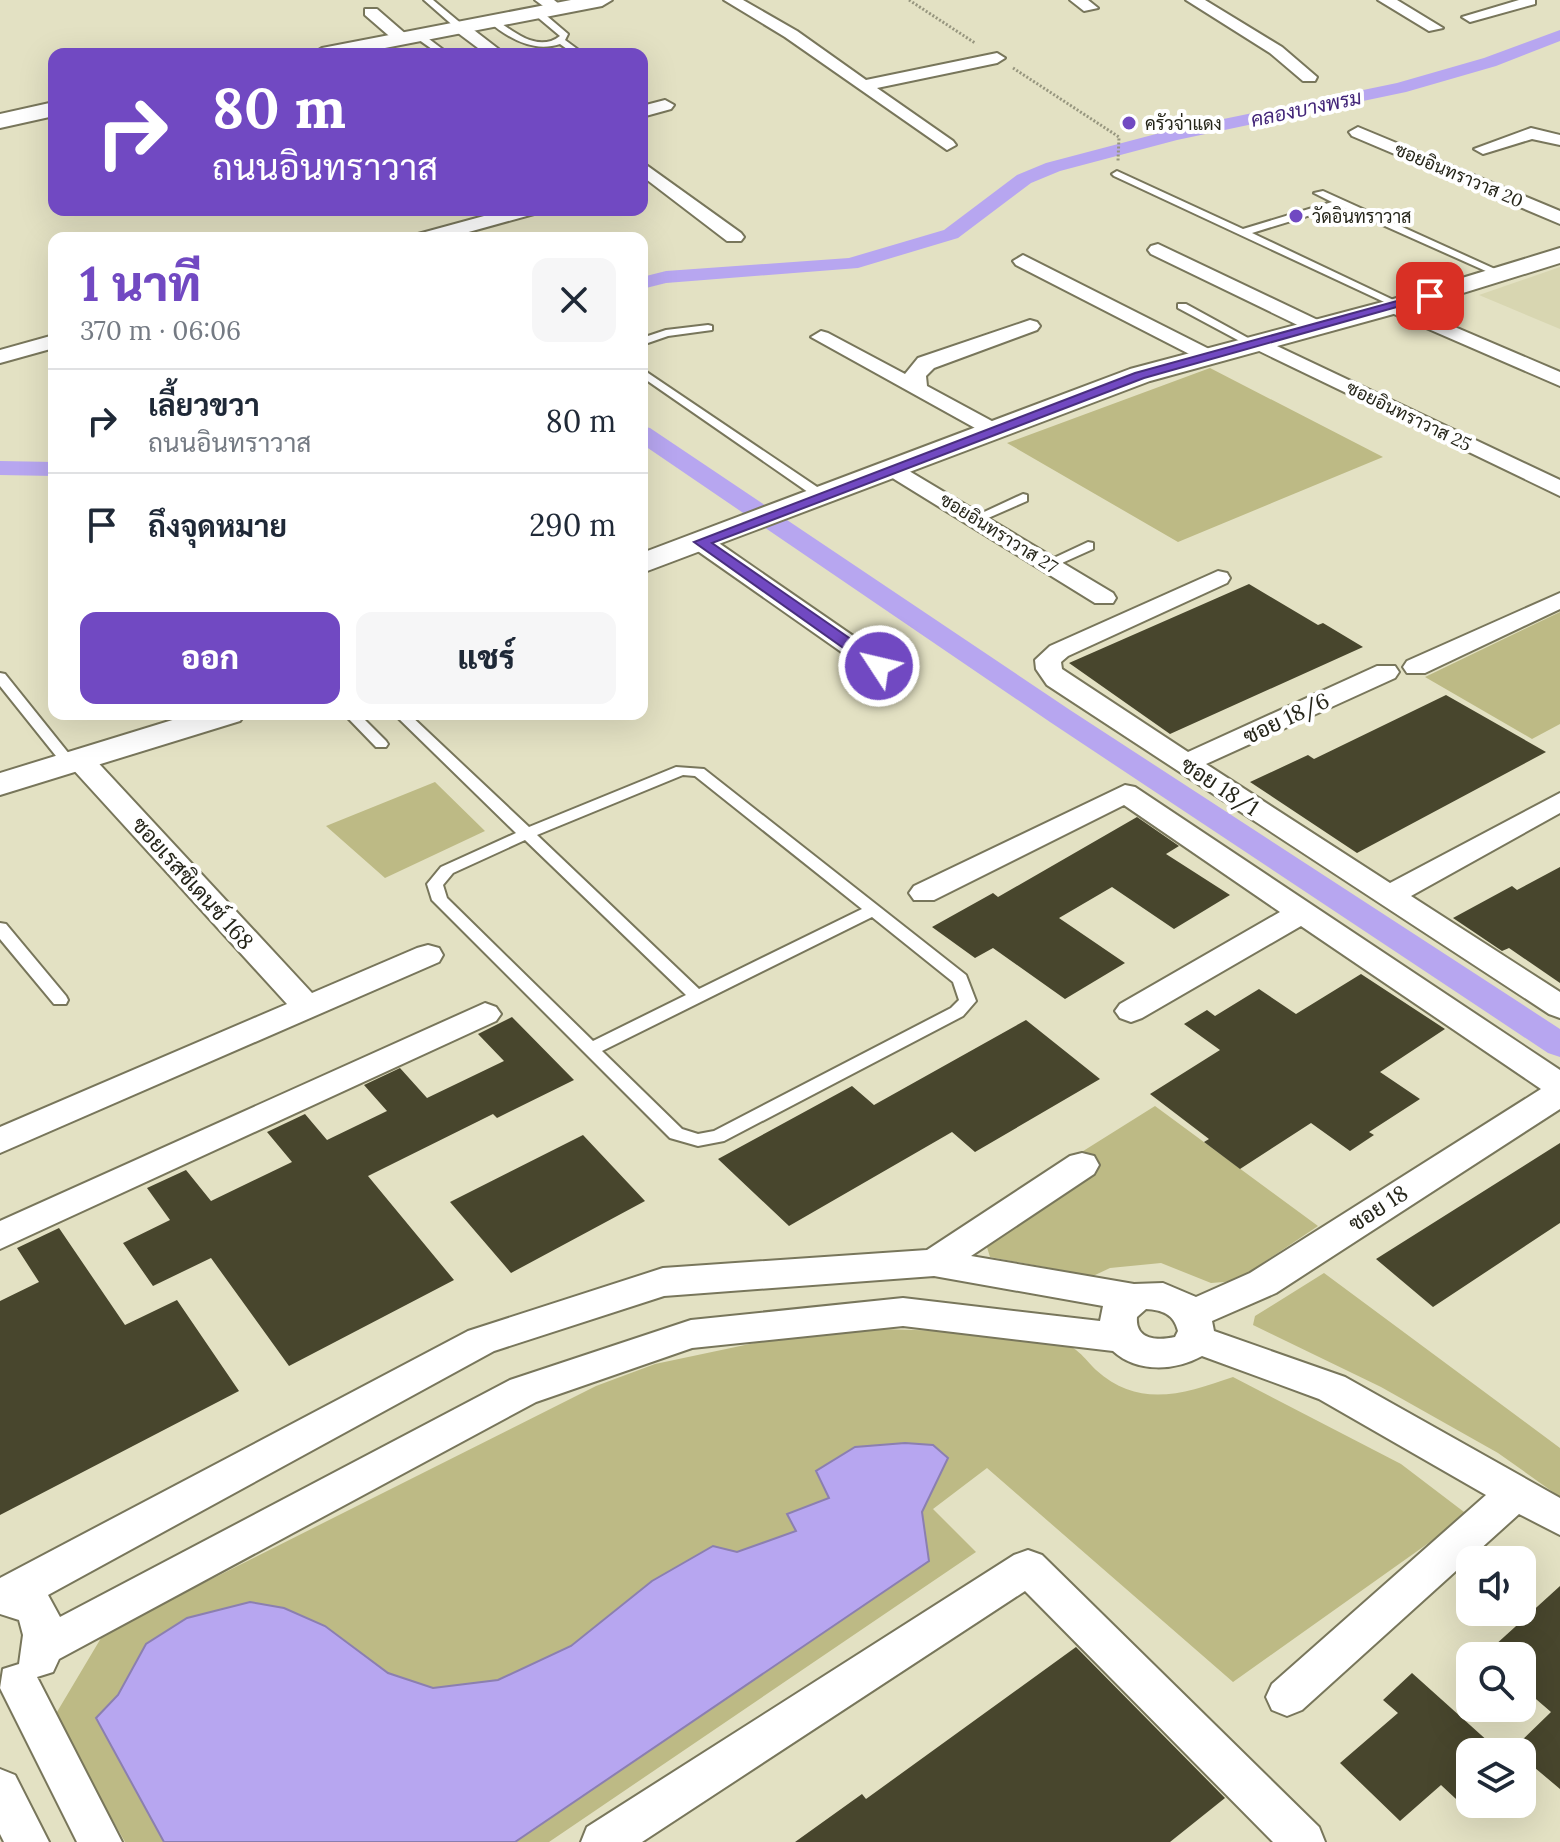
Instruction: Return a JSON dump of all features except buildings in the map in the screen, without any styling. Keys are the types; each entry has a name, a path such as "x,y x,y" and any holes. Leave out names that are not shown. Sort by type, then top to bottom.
{"street":[{"path":"365,48 546,7 602,0"},
{"path":"732,0 791,34 947,145"},
{"path":"1194,0 1276,50 1309,77"},
{"path":"1386,0 1435,28"},
{"path":"1470,17 1527,4 1527,0"},
{"path":"371,12 410,36"},
{"path":"460,27 489,48"},
{"path":"865,85 997,58"},
{"path":"648,110 665,105"},
{"path":"0,121 48,110"},
{"name":"ซอยอินทราวาส 20","path":"1358,132 1560,218"},
{"path":"1483,149 1531,133 1560,140"},
{"path":"648,175 734,237"},
{"path":"440,216 458,232"},
{"path":"466,232 510,216"},
{"path":"1158,250 1317,327"},
{"path":"648,558 766,518 1140,375 1396,306 1560,255"},
{"path":"1023,261 1208,356"},
{"path":"1396,306 1560,380"},
{"path":"917,389 915,375 926,363 1030,326"},
{"path":"821,337 993,431"},
{"path":"0,357 48,343"},
{"name":"ซอยอินทราวาส 25","path":"1256,343 1560,489"},
{"name":"ซอยอินทราวาส 27","path":"894,469 1104,598"},
{"path":"701,542 879,666"},
{"name":"ซอย 18/1","path":"1218,578 1059,651 1048,660 1049,669 1056,679 1560,1007"},
{"path":"1416,667 1560,600"},
{"name":"ซอย 18/6","path":"1185,764 1386,672"},
{"path":"0,784 208,720"},
{"name":"ซอยเรสซิเดนซ์ 168","path":"75,761 307,1007"},
{"path":"924,893 1125,793 1560,1086"},
{"path":"1389,896 1560,801"},
{"path":"1131,1011 1302,912"},
{"path":"0,1141 428,955"},
{"path":"0,1236 485,1014"},
{"name":"ซอย 18","path":"1192,1326 1560,1093"},
{"path":"934,1263 1082,1165"},
{"path":"5,1596 481,1341 663,1282 934,1263 1134,1298"},
{"path":"1123,1338 1117,1319 1125,1304 1145,1295 1172,1299 1192,1326 1332,1388 1560,1518"},
{"path":"44,1646 523,1391 691,1334 903,1312 1123,1338 1142,1352 1167,1355 1188,1347 1192,1326"},
{"path":"1287,1697 1515,1493"},
{"path":"603,1842 1028,1567 1303,1842"},
{"path":"5,1596 24,1600 43,1618 44,1646 39,1659 9,1687 100,1842"},
{"path":"0,1789 27,1842"}],"lane":[{"path":"428,0 460,27"},
{"path":"492,21 527,43 538,46 561,41 565,36 546,7"},
{"path":"410,36 433,48"},
{"path":"561,41 571,48"},
{"path":"1117,173 1396,306"},
{"path":"1319,193 1501,274"},
{"path":"1244,232 1340,203"},
{"path":"1182,306 1256,343"},
{"path":"648,340 666,333 708,328"},
{"path":"648,376 822,496"},
{"path":"975,519 1023,498"},
{"path":"1048,564 1088,546"},
{"path":"0,677 75,761"},
{"path":"357,720 381,744"},
{"path":"407,720 698,997"},
{"path":"681,770 699,772 873,910 960,979 968,1001 957,1012 718,1136 698,1140 676,1134 440,900 435,884 447,870 662,775 681,770"},
{"path":"591,1049 873,910"},
{"path":"0,928 60,1000"}],"path":[{"path":"1117,173 1119,137"}],"shaded area":[{"path":"1560,267 1560,329 1479,295"},
{"path":"1210,368 1383,457 1178,542 1007,443"},
{"path":"1560,612 1560,724 1532,739 1425,677"},
{"path":"435,782 485,831 385,878 326,826"},
{"path":"1155,1106 1318,1226 1236,1281 1211,1283 1161,1263 1110,1268 1093,1276 990,1257 986,1244 1096,1173 1080,1153"},
{"path":"1324,1273 1560,1448 1560,1497 1498,1453 1381,1387 1253,1325 1255,1316"},
{"path":"826,1328 971,1332 1058,1342 1075,1349 1112,1382 1145,1394 1179,1393 1233,1377 1401,1464 1468,1515 1233,1682 987,1468 933,1509 976,1552 549,1842 125,1842 54,1717 104,1633 596,1386 655,1364"},
{"path":"905,1443 933,1445 948,1458 922,1512 929,1561 515,1842 164,1842 96,1718 118,1695 146,1644 187,1618 250,1602 284,1608 325,1626 388,1673 433,1688 498,1680 571,1646 652,1581 713,1546 737,1552 796,1531 787,1514 829,1498 816,1471 855,1447"}],"waterway":[{"name":"คลองบางพรม","path":"648,282 666,277 851,264 951,234 1024,179 1053,167 1175,135 1400,88 1490,62 1560,35"},
{"path":"648,437 1060,716 1560,1045"},
{"name":"คลองบางพรม","path":"0,468 48,469"}],"place":[{"name":"ครัวจ่าแดง","path":"1129,123"},
{"name":"วัดอินทราวาส","path":"1296,216"}],"route":[{"path":"879,666 701,542 1140,375 1430,296"}]}
